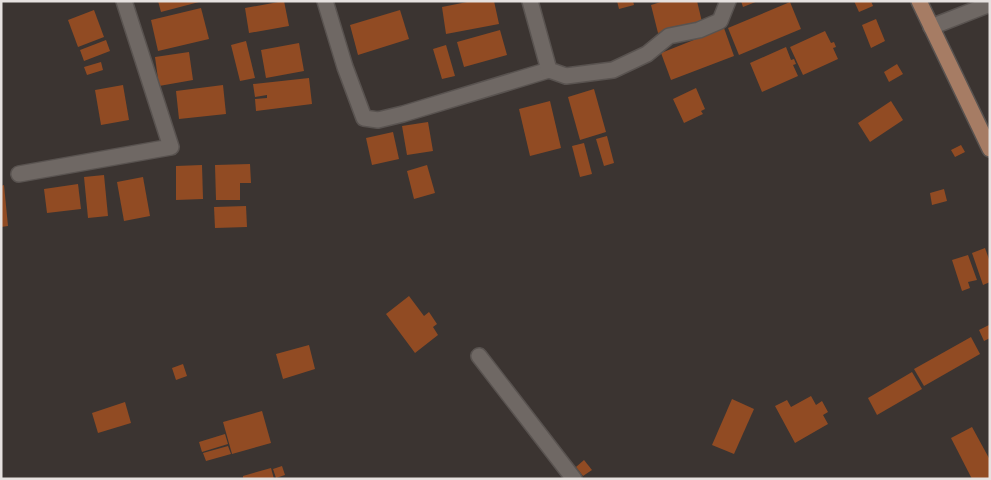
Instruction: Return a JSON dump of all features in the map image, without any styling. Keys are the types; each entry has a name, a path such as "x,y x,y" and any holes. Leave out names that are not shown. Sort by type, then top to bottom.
{"main road":[{"path":"919,1 990,149"}],"street":[{"path":"19,174 171,147 124,1"},
{"path":"324,1 364,118 378,120 549,70 566,76 613,70 647,54 669,36 699,30 720,21 728,1"},
{"path":"530,1 549,70"},
{"path":"931,27 990,4"},
{"path":"479,356 574,479"}],"building":[{"path":"158,1 199,1 199,2 161,12"},
{"path":"284,1 289,26 249,33 245,8"},
{"path":"472,1 494,1 499,24 446,34 442,7"},
{"path":"617,1 633,1 634,5 619,9"},
{"path":"664,1 697,1 702,22 658,33 651,5"},
{"path":"741,1 758,1 743,7"},
{"path":"854,1 871,1 873,6 859,12"},
{"path":"790,2 801,29 739,55 728,28"},
{"path":"201,8 209,39 158,51 151,20"},
{"path":"94,10 104,37 78,47 68,20"},
{"path":"400,10 409,39 358,55 350,25"},
{"path":"876,19 885,41 871,48 862,25"},
{"path":"724,28 734,56 671,80 661,53"},
{"path":"500,30 507,55 464,67 457,42"},
{"path":"825,31 831,43 834,42 836,47 833,48 838,59 803,75 790,47"},
{"path":"106,40 110,51 84,61 80,50"},
{"path":"246,41 255,78 240,81 231,45"},
{"path":"299,43 304,71 266,78 261,50"},
{"path":"446,45 455,76 442,79 433,49"},
{"path":"786,47 791,60 794,59 796,64 793,65 798,76 762,92 750,63"},
{"path":"189,52 193,80 159,86 155,57"},
{"path":"101,62 103,70 87,75 84,67"},
{"path":"897,64 903,74 889,82 884,72"},
{"path":"309,78 312,104 256,111 255,99 267,98 267,95 255,97 253,84"},
{"path":"123,85 129,120 101,125 95,90"},
{"path":"223,85 226,114 179,119 176,91"},
{"path":"696,88 705,109 701,111 703,114 684,123 673,99"},
{"path":"594,89 606,132 580,140 568,97"},
{"path":"550,101 561,148 530,156 519,109"},
{"path":"891,101 903,120 870,142 858,123"},
{"path":"428,122 433,151 407,155 402,126"},
{"path":"393,132 399,159 372,165 366,138"},
{"path":"607,136 614,163 604,166 596,139"},
{"path":"584,143 592,174 580,177 572,146"},
{"path":"961,145 965,152 955,157 951,150"},
{"path":"250,164 251,183 240,183 240,200 216,200 215,165"},
{"path":"202,165 203,199 176,200 176,166"},
{"path":"427,165 435,193 414,199 407,171"},
{"path":"104,175 108,216 88,218 84,177"},
{"path":"143,177 150,216 124,221 117,182"},
{"path":"78,184 81,209 47,213 44,189"},
{"path":"4,185 8,226 1,227 1,186"},
{"path":"944,189 947,201 932,205 930,193"},
{"path":"246,206 247,227 215,228 214,207"},
{"path":"985,248 990,262 990,282 983,285 972,253"},
{"path":"968,255 977,280 968,282 970,288 962,291 952,260"},
{"path":"409,296 424,316 429,312 437,324 433,327 438,335 415,353 386,314"},
{"path":"989,325 990,338 984,341 979,330"},
{"path":"971,337 980,354 924,386 914,369"},
{"path":"309,345 315,369 283,379 276,354"},
{"path":"183,364 187,376 176,380 172,368"},
{"path":"912,372 922,389 877,415 868,398"},
{"path":"811,396 816,405 822,401 828,412 823,415 828,424 795,443 775,406 787,400 791,407"},
{"path":"732,399 754,409 734,454 712,445"},
{"path":"125,402 131,423 98,433 92,413"},
{"path":"262,411 271,443 232,454 223,422"},
{"path":"972,427 990,460 990,479 972,479 951,438"},
{"path":"225,434 228,444 202,452 199,442"},
{"path":"228,446 231,454 206,461 203,453"},
{"path":"584,460 592,470 583,476 576,467"},
{"path":"282,466 285,475 276,478 273,469"},
{"path":"271,468 274,479 243,479 243,476"}]}
